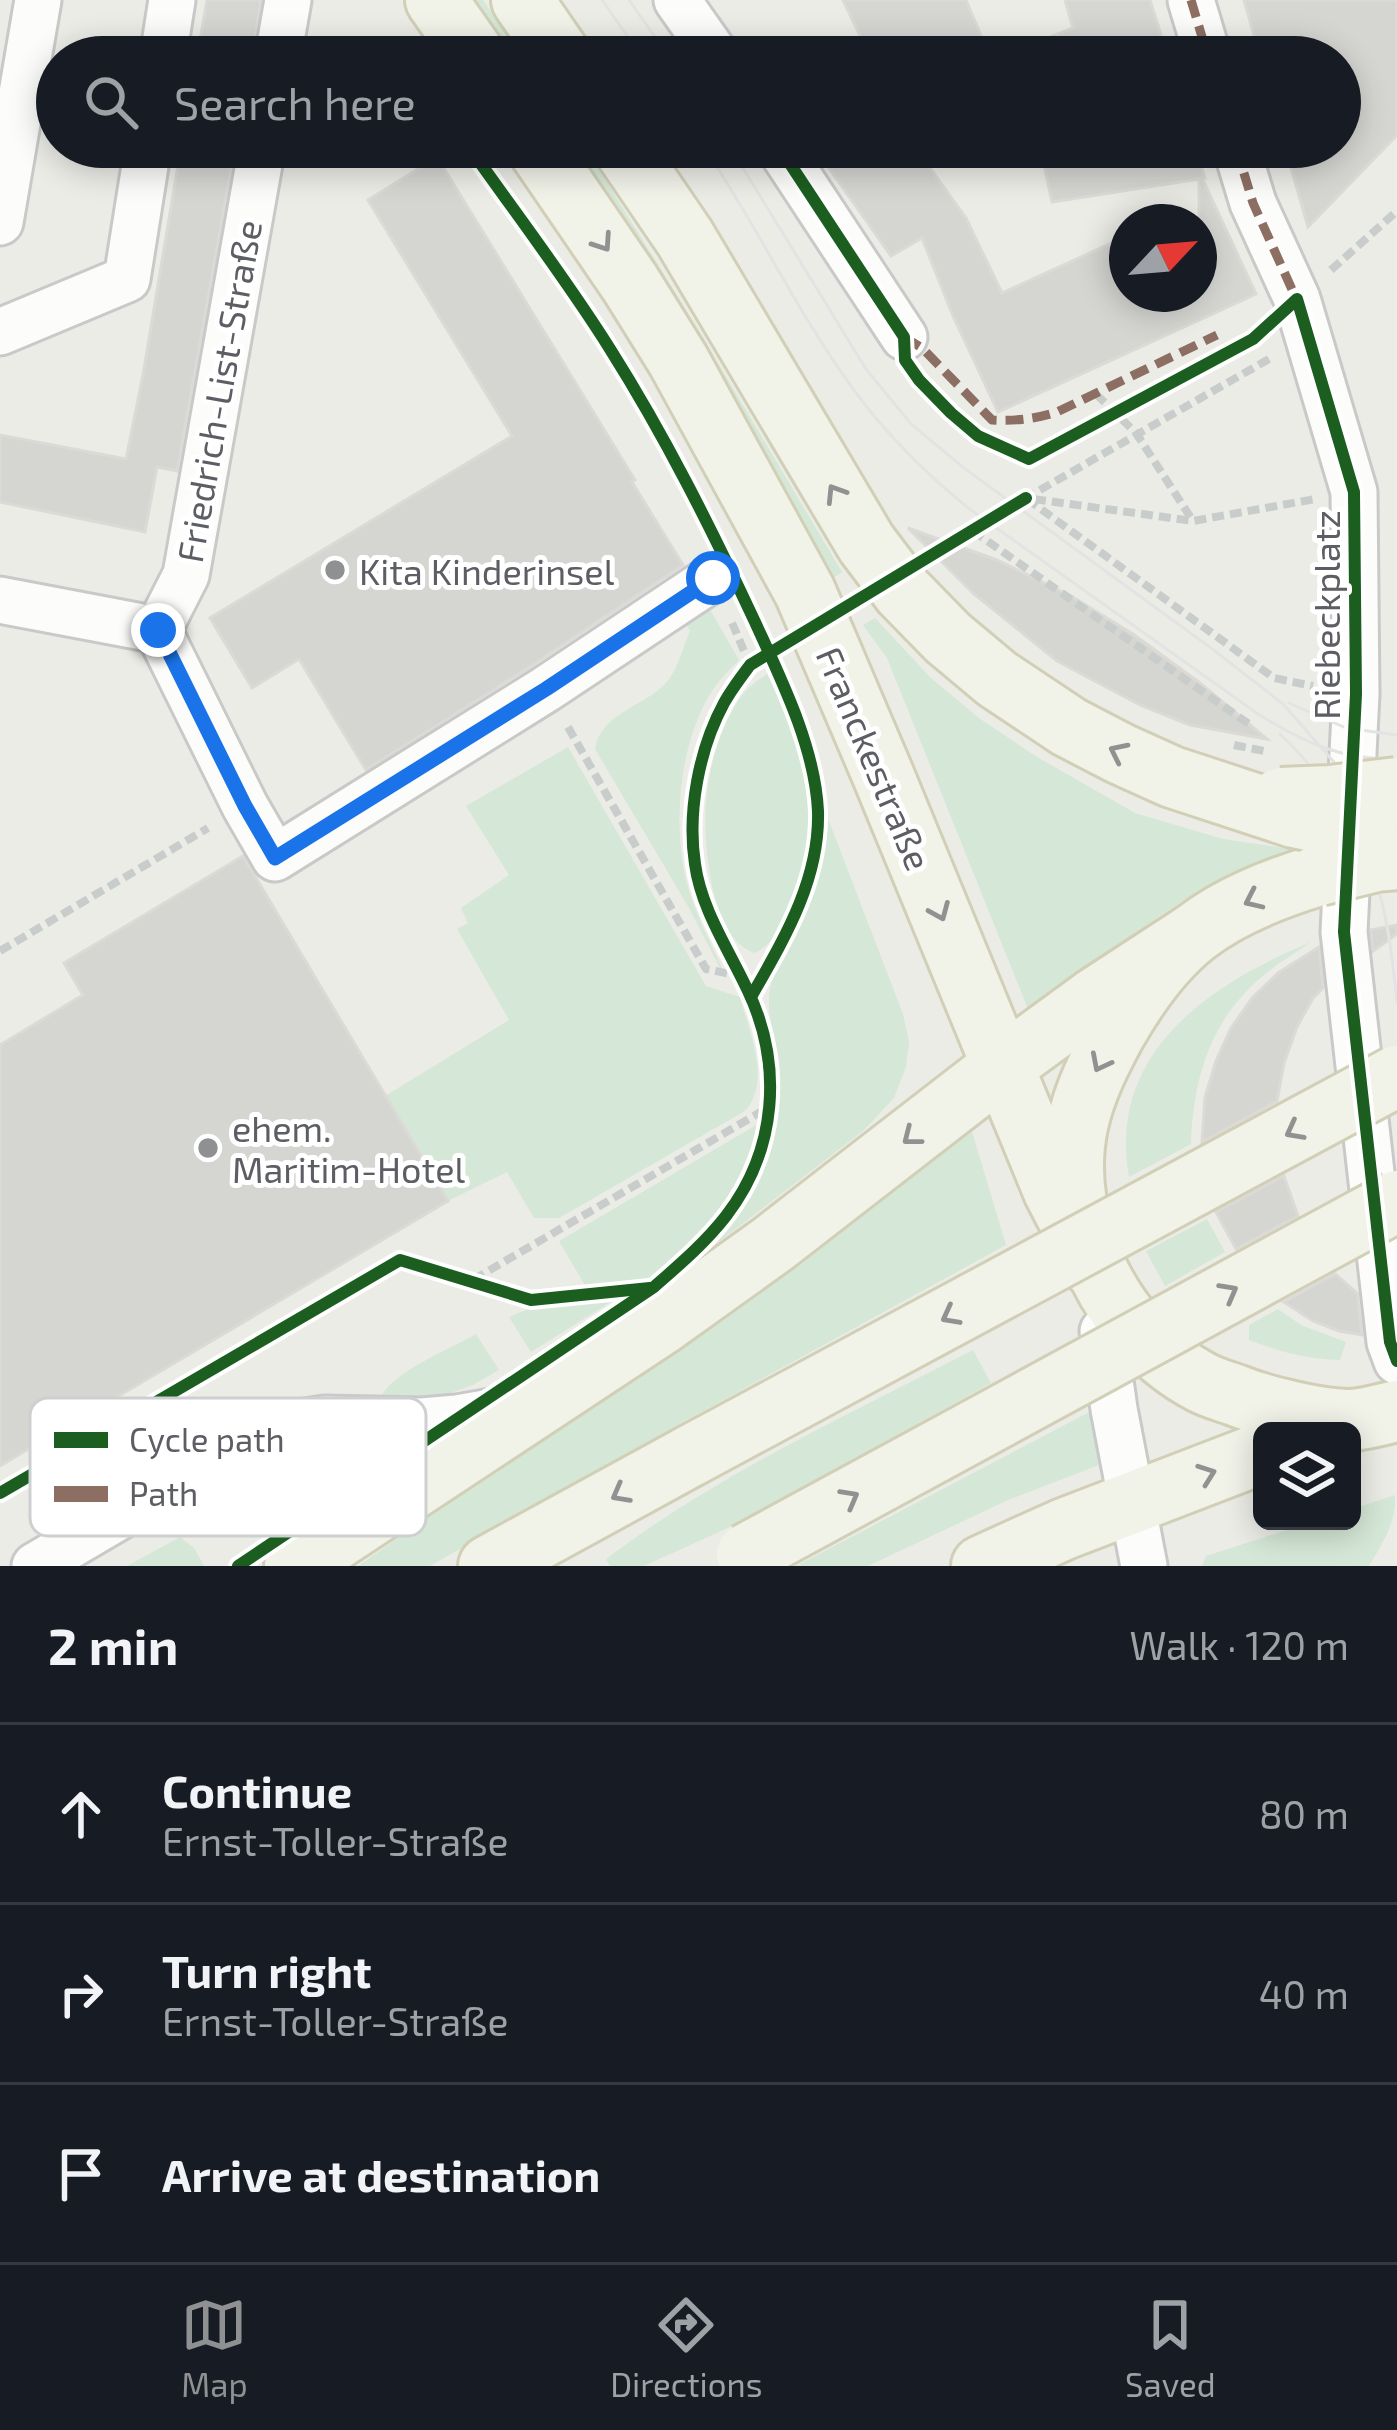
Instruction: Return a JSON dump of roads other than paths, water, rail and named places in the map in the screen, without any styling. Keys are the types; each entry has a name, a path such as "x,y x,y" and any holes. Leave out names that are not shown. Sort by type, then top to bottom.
{"main road":[{"path":"436,0 461,36"},
{"path":"522,0 547,36"},
{"name":"Franckestraße","path":"551,168 678,360 795,572 1054,1190 1094,1268"},
{"path":"637,168 685,238 866,542 903,592 948,638 997,679 1069,727 1172,777 1397,839"},
{"path":"1267,804 1397,788"},
{"path":"426,1479 663,1323 1096,997 1192,935 1245,903 1291,883 1397,859"},
{"path":"1192,935 1129,1008 1087,1088 1076,1131 1074,1185 1094,1268 1141,1335 1202,1382 1295,1412 1370,1421"},
{"path":"489,1566 1397,1076"},
{"path":"737,1560 1397,1201"},
{"path":"982,1566 1253,1456"},
{"path":"295,1566 340,1536"}],"street":[{"path":"0,222 38,0"},
{"path":"166,36 172,0"},
{"path":"282,36 289,0"},
{"path":"677,0 702,36"},
{"path":"1191,0 1202,36"},
{"path":"0,332 127,279 145,168"},
{"name":"Friedrich-List-Straße","path":"158,630 186,575 258,168"},
{"path":"793,168 904,338"},
{"name":"Riebeckplatz","path":"1242,168 1253,203 1297,299 1354,492 1356,712 1344,932 1390,1342 1397,1361"},
{"path":"0,599 158,630 275,858 713,578"},
{"path":"1094,1268 1114,1409 1144,1566"},
{"path":"426,1419 540,1403"},
{"path":"34,1566 85,1536"}],"tram line":[{"path":"602,0 627,36"},
{"path":"629,0 654,36"},
{"path":"717,168 851,386 891,435 967,507 1275,724 1341,753 1397,759"},
{"path":"743,168 866,369 911,424 1283,704 1352,787 1384,837 1397,872"},
{"path":"1289,703 1346,728 1397,735"},
{"path":"1280,734 1325,786 1363,849 1382,905 1397,1002"}],"place":[{"name":"Kita Kinderinsel","path":"335,570"},
{"name":"ehem. Maritim-Hotel","path":"208,1148"}]}
